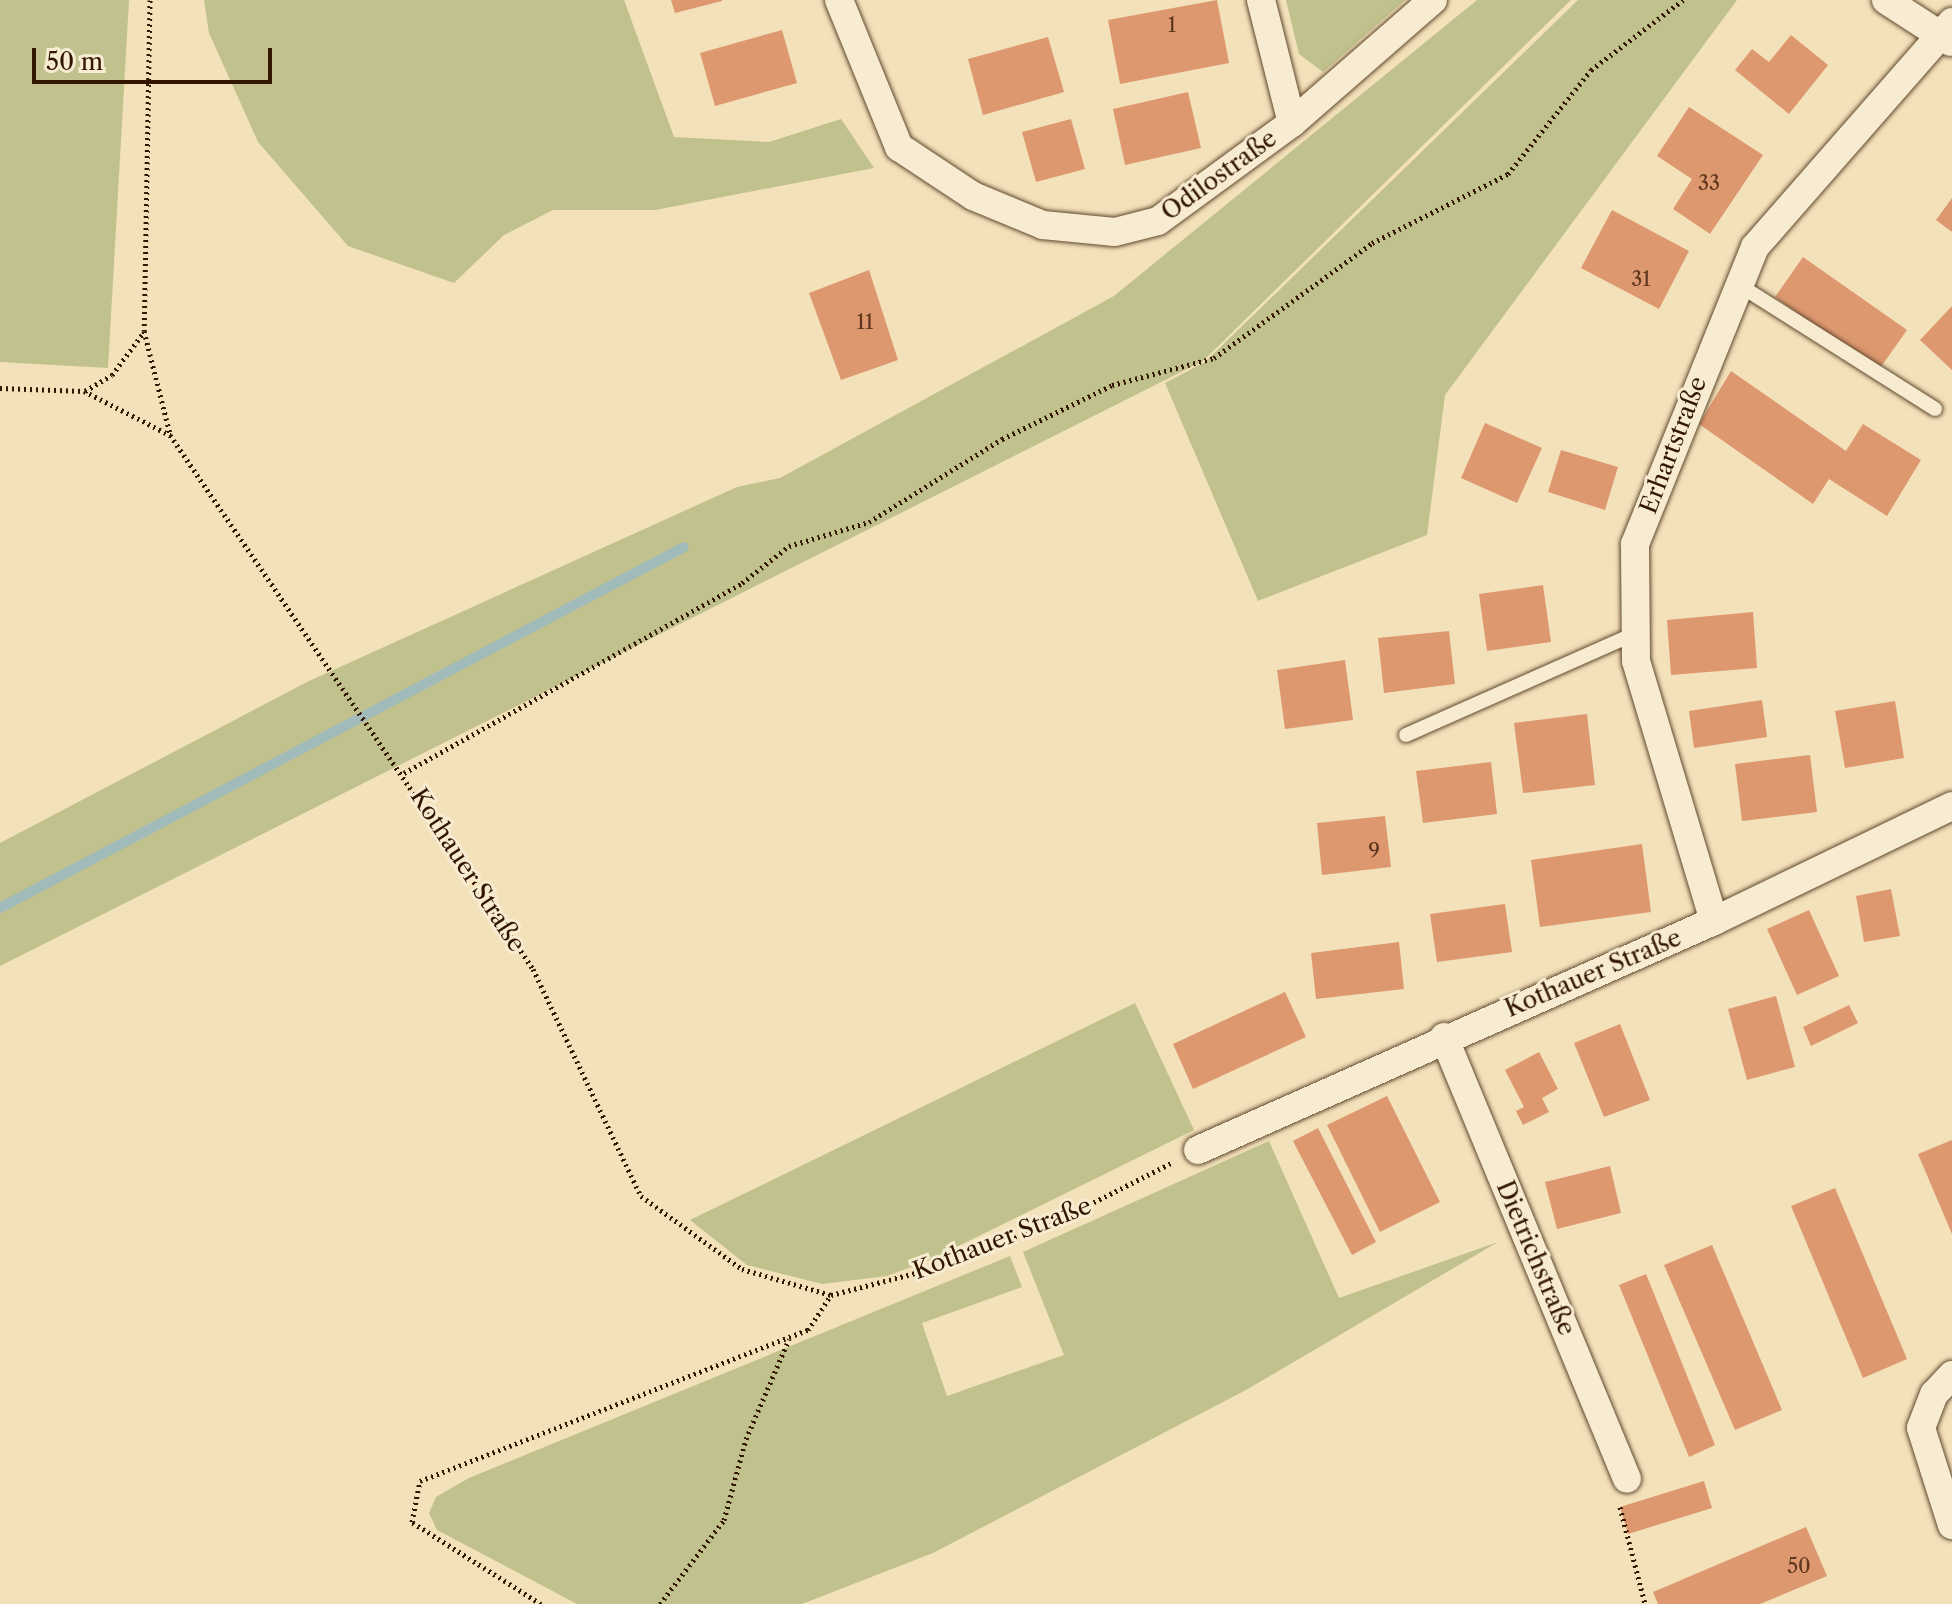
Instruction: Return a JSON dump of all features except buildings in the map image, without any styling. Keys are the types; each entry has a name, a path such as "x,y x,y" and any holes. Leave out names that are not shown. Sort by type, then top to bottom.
{"street":[{"name":"Odilostraße","path":"839,0 899,147 973,196 1043,225 1115,232 1158,221 1292,123 1433,0"},
{"path":"1261,0 1292,123"},
{"path":"1886,0 1947,33"},
{"name":"Erhartstraße","path":"1714,921 1636,661 1635,544 1755,247 1947,33"},
{"name":"Kothauer Straße","path":"1198,1150 1444,1037 1714,921 1952,806"},
{"name":"Dietrichstraße","path":"1444,1037 1627,1479"},
{"path":"1952,1375 1934,1394 1921,1428 1952,1525"}],"lane":[{"path":"1739,285 1935,409"},
{"path":"1406,735 1636,633"}],"path":[{"path":"150,0 144,331 170,435"},
{"path":"404,773 742,583 789,546 869,522 1002,439 1112,385 1214,358 1372,243 1508,174 1591,70 1683,0"},
{"path":"84,391 112,375 144,331"},
{"name":"Kothauer Straße","path":"0,388 84,391 170,435 404,773 533,969 641,1196 742,1269 831,1295 942,1266 1051,1224 1198,1150"},
{"path":"541,1604 412,1522 420,1481 808,1330 831,1295"},
{"path":"660,1604 724,1520 746,1439 789,1337"},
{"path":"1627,1479 1620,1507 1645,1604"}],"green space":[{"path":"0,0 129,0 108,368 0,362"},
{"path":"204,0 624,0 674,137 769,142 841,119 874,168 655,210 553,210 504,235 454,283 348,246 258,142 209,33"},
{"path":"1286,0 1405,0 1323,72 1299,54"},
{"path":"1477,0 1571,0 1203,361 0,966 0,843 309,681 737,487 780,478 1114,296"},
{"path":"1578,0 1737,0 1445,395 1427,535 1258,601 1165,383 1205,362"},
{"path":"1135,1003 1194,1130 930,1260 887,1276 822,1284 747,1265 690,1220"},
{"path":"1269,1141 1339,1298 1498,1242 1246,1390 933,1553 802,1604 577,1604 437,1530 429,1513 436,1497 469,1478 1010,1256 1022,1287 922,1323 947,1396 1064,1355 1023,1252"}],"waterway":[{"path":"0,908 684,547"}]}
